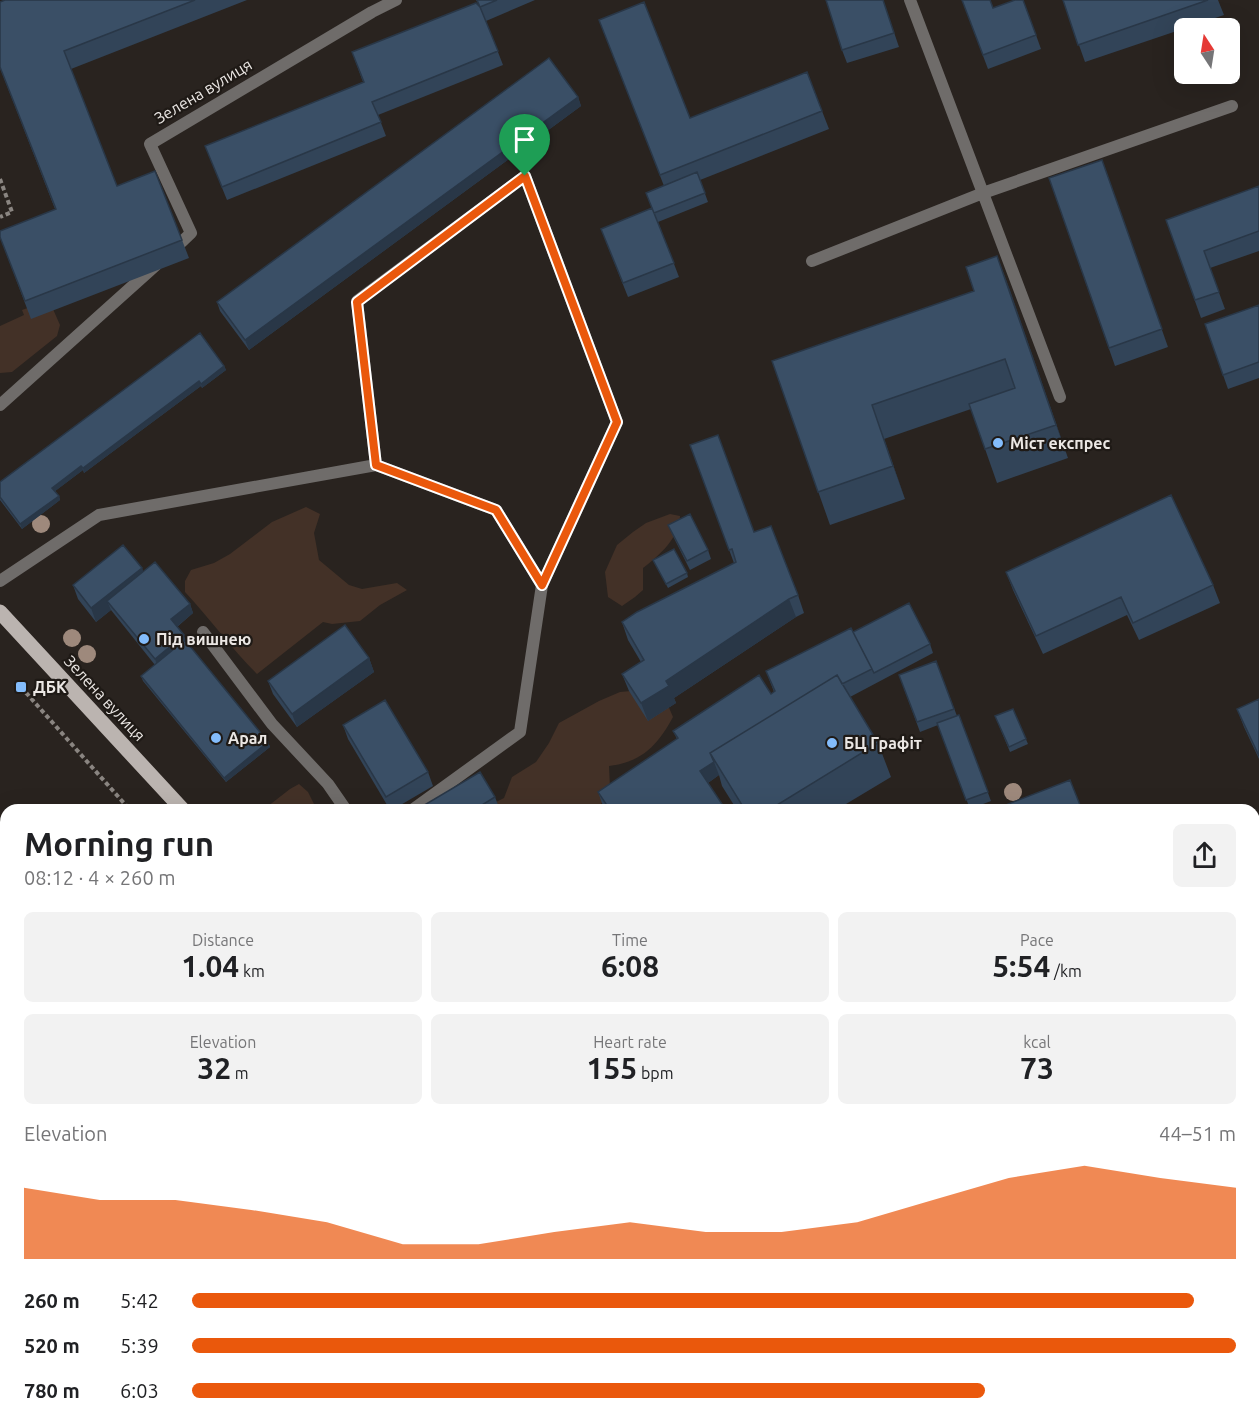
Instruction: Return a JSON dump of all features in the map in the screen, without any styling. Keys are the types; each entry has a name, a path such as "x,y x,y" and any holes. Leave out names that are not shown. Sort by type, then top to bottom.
{"main road":[{"name":"Зелена вулиця","path":"0,612 177,804"}],"lane":[{"name":"Зелена вулиця","path":"0,404 191,233 150,144 396,0"},
{"path":"910,0 1060,397"},
{"path":"812,261 983,193 1232,106"},
{"path":"376,465 357,302 525,176 617,422 542,585 520,732 420,804"},
{"path":"0,582 99,515 376,465 496,510 542,585"},
{"path":"203,632 272,724 328,784 342,804"}],"path":[{"path":"0,179 12,212 0,217"},
{"path":"21,687 125,804"}],"shaded area":[{"path":"49,300 60,325 57,336 12,372 0,373 0,326 24,315 22,310"},
{"path":"306,507 320,514 314,533 319,560 349,585 362,589 397,583 407,590 380,605 360,621 332,624 323,622 257,674 185,592 185,581 191,570 214,563 230,554 272,522"},
{"path":"670,514 680,516 673,539 643,568 643,590 622,606 608,597 605,572 617,545 646,523"},
{"path":"642,690 664,696 673,717 655,744 648,750 631,761 609,766 610,788 601,804 492,804 504,798 512,777 536,762 559,723 620,692"},
{"path":"299,784 308,792 314,804 271,804"}],"building":[{"path":"5,0 195,0 64,51 117,186 155,171 182,240 25,301 0,237 0,231 56,209 0,67 0,2"},
{"path":"477,0 497,0 480,7"},
{"path":"826,0 883,0 894,33 842,50"},
{"path":"962,0 990,0 993,8 1015,0 1023,0 1036,35 983,55"},
{"path":"1063,0 1208,0 1078,45"},
{"path":"644,2 690,118 807,72 822,111 660,175 599,20"},
{"path":"476,3 480,7 498,51 372,102 381,122 222,187 205,146 364,82 352,52"},
{"path":"549,58 578,97 245,340 217,302"},
{"path":"1102,160 1162,329 1109,348 1049,178"},
{"path":"697,172 705,193 654,213 646,193"},
{"path":"1259,186 1259,231 1204,251 1219,292 1195,300 1166,220"},
{"path":"652,208 674,263 623,283 601,229"},
{"path":"997,256 1056,425 985,449 969,404 1015,388 1005,359 872,405 893,466 818,492 772,361 974,291 966,267"},
{"path":"1259,305 1259,362 1223,375 1205,324"},
{"path":"200,333 224,366 201,384 199,381 83,468 81,466 52,488 59,496 20,524 0,497 0,482"},
{"path":"718,435 754,532 771,526 798,595 666,681 669,686 641,703 622,674 644,660 622,622 637,612 736,562 732,549 729,550 690,445"},
{"path":"1171,495 1213,585 1133,623 1121,597 1036,636 1006,572"},
{"path":"690,514 708,550 687,561 668,525"},
{"path":"123,545 142,568 91,608 73,585"},
{"path":"674,549 687,573 666,584 653,560"},
{"path":"155,562 190,604 171,619 184,635 155,659 107,601"},
{"path":"909,603 930,644 874,673 853,632"},
{"path":"345,625 369,658 292,714 268,681"},
{"path":"851,628 872,669 842,684 837,675 710,753 714,762 700,771 722,804 606,804 598,792 678,738 673,731 759,675 771,694 775,691 766,671"},
{"path":"185,640 268,742 224,778 141,676"},
{"path":"936,661 954,709 917,722 899,675"},
{"path":"837,675 878,743 779,804 741,804 710,753"},
{"path":"1259,699 1259,756 1237,709"},
{"path":"385,700 428,772 386,797 343,725"},
{"path":"1013,709 1026,739 1009,747 995,716"},
{"path":"959,715 988,792 966,800 937,723"},
{"path":"480,772 495,797 484,804 426,804"},
{"path":"1070,780 1080,804 1008,804"}],"place":[{"name":"Міст експрес","path":"998,443"},
{"name":"Під вишнею","path":"144,639"},
{"name":"ДБК","path":"21,687"},
{"name":"Арал","path":"216,738"},
{"name":"БЦ Графіт","path":"832,743"}],"route":[{"path":"525,176 617,422 542,585 496,510 376,465 357,302 525,176"}]}
